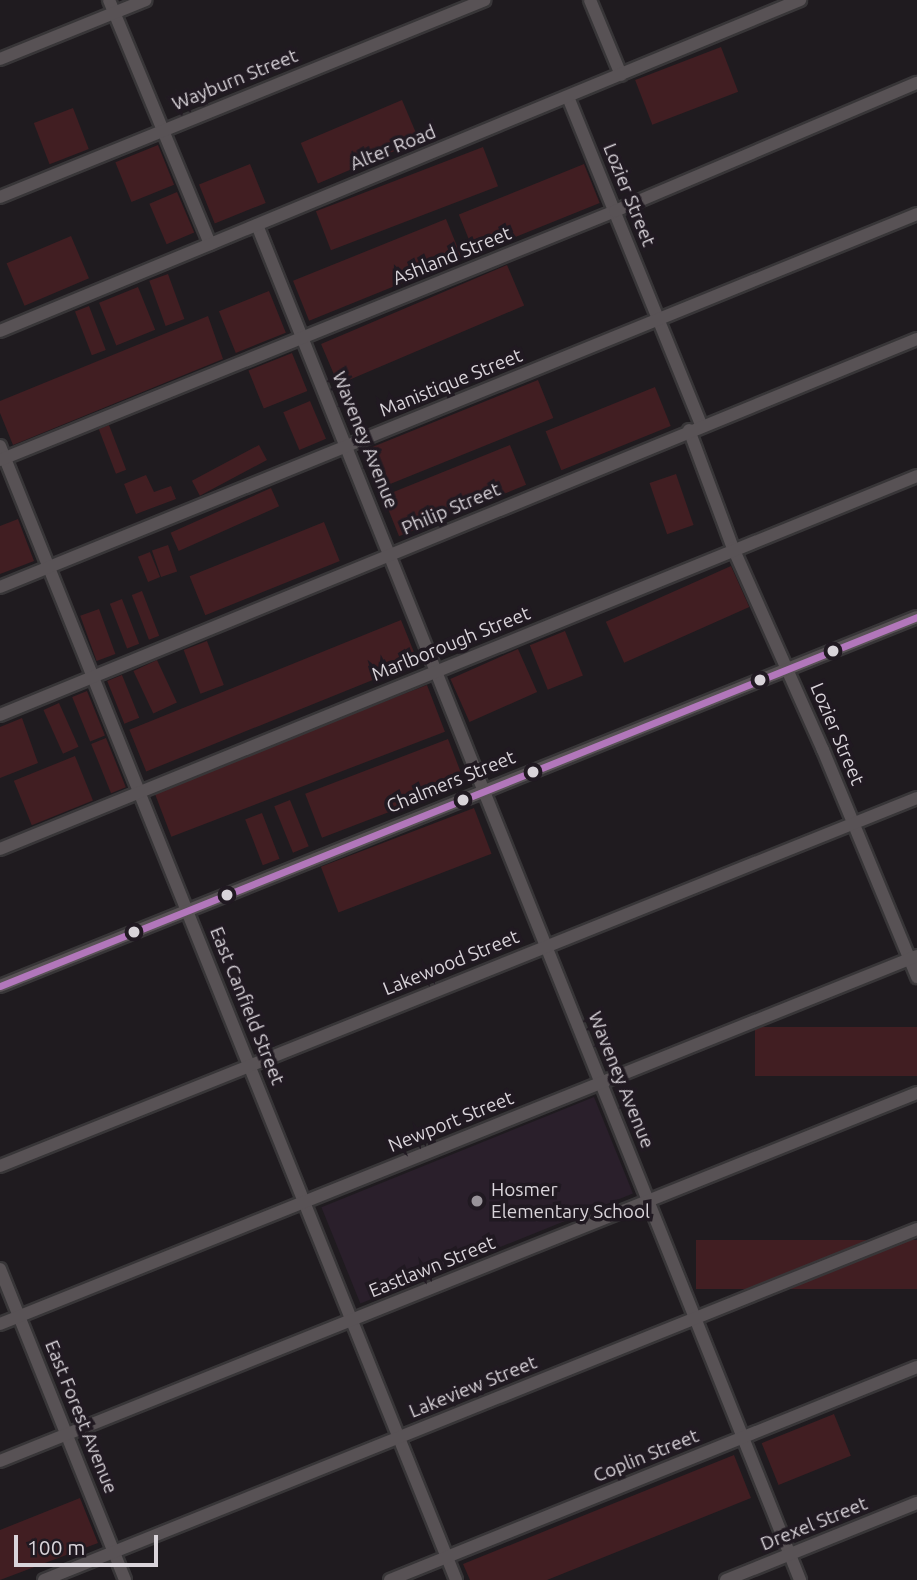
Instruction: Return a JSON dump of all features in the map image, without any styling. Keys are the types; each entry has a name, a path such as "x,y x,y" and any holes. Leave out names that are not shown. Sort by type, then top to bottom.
{"street":[{"path":"0,59 112,6 146,0"},
{"name":"Wayburn Street","path":"0,197 485,0"},
{"path":"590,0 621,75"},
{"name":"Alter Road","path":"0,331 800,0"},
{"path":"112,6 210,244"},
{"name":"Ashland Street","path":"2,455 303,338 615,211 917,83"},
{"name":"Lozier Street","path":"568,97 658,319 733,548 913,958 917,977"},
{"name":"Manistique Street","path":"0,587 917,214"},
{"name":"Waveney Avenue","path":"257,225 800,1580"},
{"name":"Philip Street","path":"0,715 695,427 917,339"},
{"name":"East Canfield Street","path":"2,455 188,909 456,1580"},
{"name":"Marlborough Street","path":"0,849 733,548 917,476"},
{"name":"Chalmers Street","path":"0,986 917,617"},
{"name":"Lakewood Street","path":"0,1166 917,798"},
{"name":"Newport Street","path":"0,1324 913,958"},
{"name":"Eastlawn Street","path":"0,1461 917,1093"},
{"name":"Lakeview Street","path":"44,1580 917,1229"},
{"name":"East Forest Avenue","path":"0,1269 125,1580"},
{"name":"Coplin Street","path":"390,1580 917,1367"},
{"name":"Drexel Street","path":"726,1580 917,1503"}],"shaded area":[{"path":"721,47 738,92 652,125 635,80"},
{"path":"402,100 419,141 318,183 301,143"},
{"path":"73,108 89,149 50,164 34,123"},
{"path":"158,145 174,185 131,202 115,162"},
{"path":"483,147 498,186 331,250 316,211"},
{"path":"250,164 266,203 215,224 199,185"},
{"path":"584,164 600,203 475,254 459,215"},
{"path":"177,192 194,233 167,244 149,204"},
{"path":"446,219 462,259 309,321 293,281"},
{"path":"71,236 89,278 25,306 7,263"},
{"path":"507,265 524,306 338,384 321,344"},
{"path":"168,274 184,319 166,326 149,281"},
{"path":"138,287 155,330 116,345 99,303"},
{"path":"269,291 286,333 236,353 219,311"},
{"path":"89,306 106,350 92,355 75,311"},
{"path":"208,316 223,359 13,445 0,413 0,401"},
{"path":"292,353 307,391 264,409 248,371"},
{"path":"538,380 553,418 379,488 364,450"},
{"path":"655,387 671,426 561,470 546,431"},
{"path":"310,401 326,439 299,450 283,412"},
{"path":"109,425 126,470 116,474 99,429"},
{"path":"259,445 267,460 200,496 192,481"},
{"path":"510,445 526,485 399,536 383,496"},
{"path":"676,474 694,525 667,534 650,483"},
{"path":"146,475 154,492 171,486 176,499 136,514 124,484"},
{"path":"271,488 279,506 179,551 171,533"},
{"path":"18,519 34,561 0,574 0,526"},
{"path":"324,522 340,561 205,615 190,576"},
{"path":"168,545 177,571 161,577 152,551"},
{"path":"150,552 160,577 148,582 138,557"},
{"path":"731,566 749,607 624,663 606,622"},
{"path":"142,591 159,636 149,640 132,595"},
{"path":"122,599 139,644 127,648 110,604"},
{"path":"99,609 115,654 97,661 80,616"},
{"path":"401,620 418,662 146,771 129,730"},
{"path":"565,631 583,676 548,690 530,645"},
{"path":"207,641 224,685 201,694 184,650"},
{"path":"518,649 537,692 470,722 450,679"},
{"path":"157,660 177,703 153,714 133,671"},
{"path":"122,675 139,718 124,724 107,681"},
{"path":"427,685 445,732 171,837 153,790"},
{"path":"87,691 105,736 90,741 72,697"},
{"path":"59,703 79,747 63,754 43,710"},
{"path":"22,718 38,763 0,778 0,727"},
{"path":"106,738 126,787 111,793 91,744"},
{"path":"448,739 465,783 322,838 305,794"},
{"path":"75,756 93,801 32,825 14,781"},
{"path":"290,800 309,846 293,853 274,806"},
{"path":"474,808 492,854 338,913 321,867"},
{"path":"262,813 280,859 263,865 245,819"},
{"path":"755,1027 917,1027 917,1076 755,1076"},
{"name":"Hosmer Elementary School","path":"594,1097 633,1193 360,1304 321,1207"},
{"path":"696,1240 917,1240 917,1289 696,1289"},
{"path":"834,1414 851,1456 779,1485 762,1443"},
{"path":"734,1455 751,1498 547,1580 470,1580 463,1564"},
{"path":"80,1498 98,1543 0,1580 0,1530"}],"transit line":[{"path":"0,986 917,617"}],"place":[{"name":"Hosmer Elementary School","path":"477,1201"}]}
